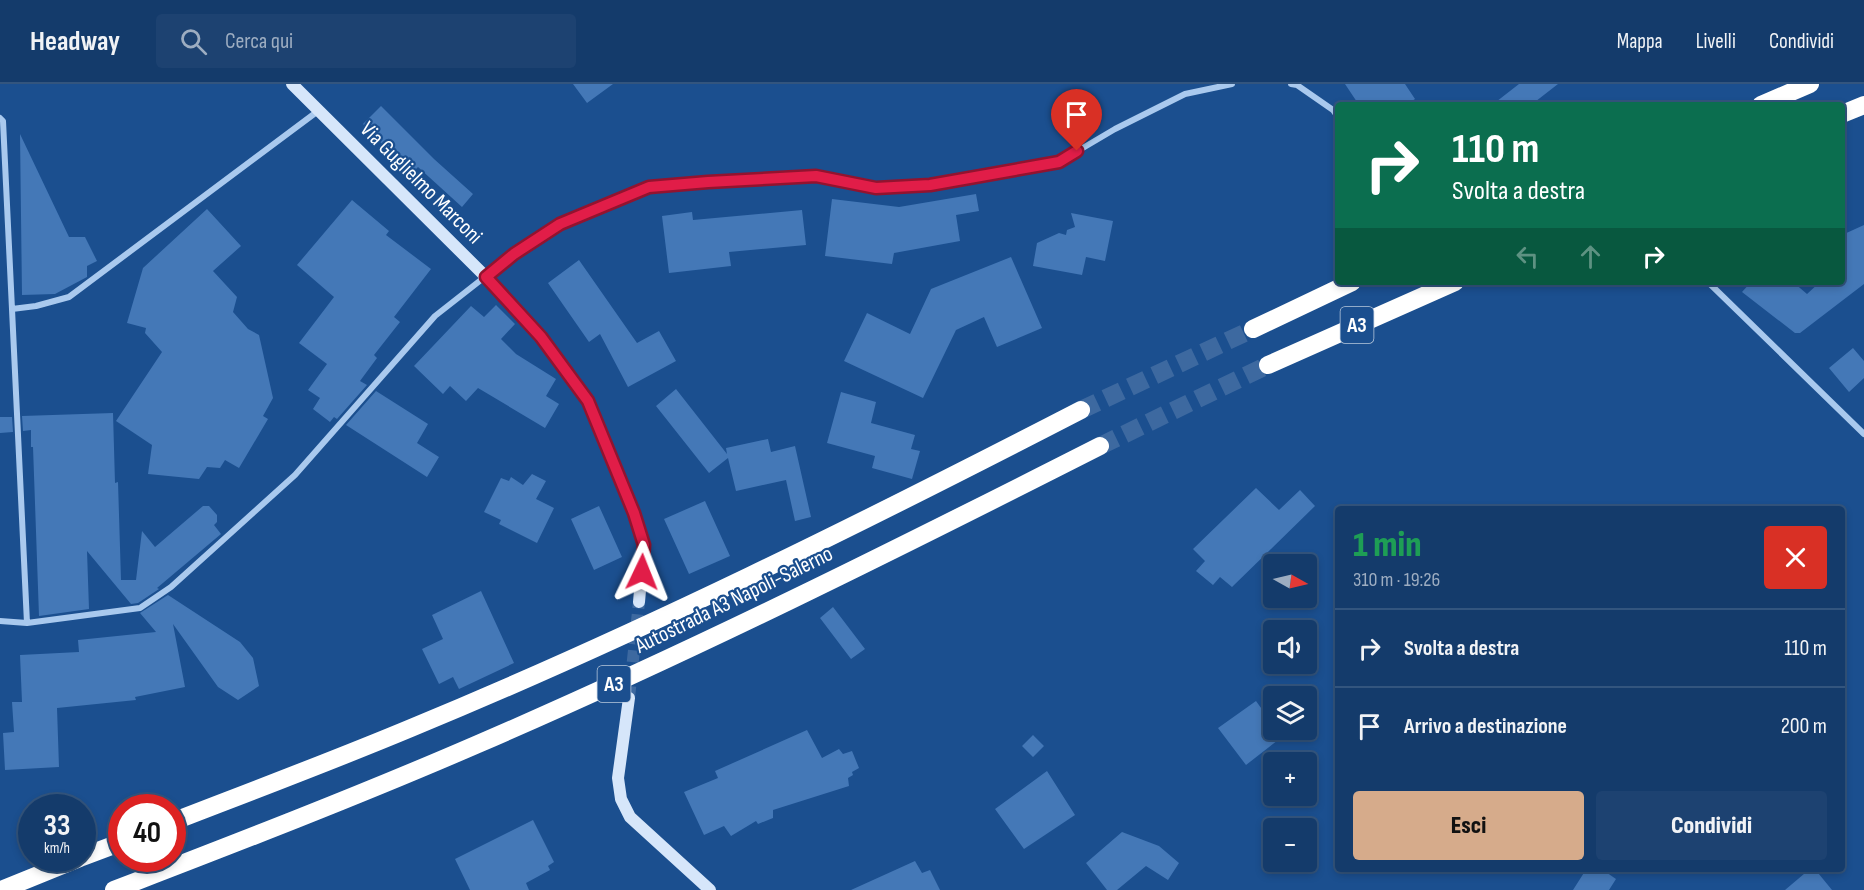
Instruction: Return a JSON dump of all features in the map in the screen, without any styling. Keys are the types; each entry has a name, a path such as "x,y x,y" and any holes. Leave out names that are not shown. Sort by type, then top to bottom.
{"highway":[{"path":"1768,102 1810,84"},
{"path":"1845,113 1864,105"},
{"name":"A3","path":"1253,329 1346,285"},
{"name":"A3","path":"1268,365 1449,285"},
{"name":"Autostrada A3 Napoli-Salerno","path":"186,817 412,728 566,661 696,601 1081,410"},
{"name":"Autostrada A3 Napoli-Salerno","path":"114,890 464,750 562,707 710,640 1100,446"},
{"path":"1,890 45,872"}],"street":[{"name":"Via Guglielmo Marconi","path":"292,84 486,277 541,337 588,401 634,513 644,545 639,602"},
{"path":"0,621 27,622 140,608 171,587 295,475 435,316 514,254 560,224 649,187 816,176 876,188 930,185 1059,162 1115,129 1185,94 1232,84"},
{"path":"1291,84 1297,85 1335,113"},
{"path":"12,309 36,306 69,297 318,111"},
{"path":"0,118 3,121 27,622"},
{"path":"1711,285 1864,434"},
{"path":"629,698 618,777 621,799 630,817 710,890"}],"building":[{"path":"573,84 613,84 587,103"},
{"path":"1345,84 1405,84 1415,99 1410,102 1357,102"},
{"path":"1519,84 1558,84 1535,102 1496,102"},
{"path":"381,106 473,194 462,207 418,167 411,174 363,124"},
{"path":"20,134 69,237 85,237 97,261 87,266 87,277 55,294 22,295"},
{"path":"976,194 979,211 956,215 960,241 894,253 892,264 825,256 832,199 899,207"},
{"path":"352,200 389,231 386,235 431,269 394,317 400,322 374,355 377,358 360,381 367,385 337,419 334,417 330,422 313,409 320,398 308,390 327,364 299,343 334,297 297,265"},
{"path":"207,209 241,246 213,271 237,297 233,312 248,329 259,335 273,398 263,416 268,419 239,468 225,460 220,468 207,467 199,479 148,474 152,445 116,421 162,352 145,333 146,328 127,323 143,268"},
{"path":"802,210 806,245 729,252 731,266 669,273 662,216 692,212 693,220"},
{"path":"1071,213 1113,221 1105,261 1086,257 1082,275 1033,266 1037,243 1059,233 1066,235 1067,230 1075,227"},
{"path":"1864,225 1864,284 1800,333 1795,333 1742,292 1748,285 1796,285 1807,294 1817,285 1845,285 1845,234"},
{"path":"1011,257 1042,328 997,347 984,317 956,330 923,398 844,361 867,313 910,334 931,289"},
{"path":"579,260 637,343 659,331 676,361 628,387 600,334 589,342 548,283"},
{"path":"496,305 515,324 501,339 516,354 556,379 546,396 559,404 545,428 478,388 466,401 450,386 443,394 414,366 471,306 484,317"},
{"path":"1853,348 1864,361 1864,378 1849,392 1829,368"},
{"path":"676,389 727,454 726,448 768,439 771,452 795,446 811,517 795,521 786,480 736,491 728,458 709,473 656,406"},
{"path":"376,391 428,424 417,443 439,457 427,477 346,425"},
{"path":"841,392 876,402 871,423 915,435 911,449 920,451 912,479 872,468 875,456 827,443"},
{"path":"113,413 121,580 136,580 142,531 155,547 203,506 209,506 217,515 217,522 214,525 221,534 157,588 159,589 138,603 131,604 87,551 89,609 39,616 33,447 31,447 31,430 23,431 22,416"},
{"path":"0,417 12,417 13,432 0,433"},
{"path":"532,474 546,481 536,499 554,508 537,543 499,524 501,520 484,512 501,478 509,481 511,477 523,485"},
{"path":"1256,488 1279,510 1300,490 1315,506 1266,554 1263,554 1263,557 1232,587 1220,577 1213,585 1196,571 1205,561 1193,549"},
{"path":"705,501 730,556 689,574 664,519"},
{"path":"599,506 622,557 594,570 571,519"},
{"path":"481,591 514,663 459,689 453,677 439,684 422,649 443,639 432,615"},
{"path":"168,595 240,642 253,658 259,686 238,700 218,687 173,624 185,687 135,697 136,700 57,708 59,767 5,770 3,733 14,732 12,702 22,702 20,655 79,652 78,640 156,632 140,613"},
{"path":"833,607 865,649 851,659 820,618"},
{"path":"1256,701 1263,711 1263,740 1278,740 1246,765 1218,728"},
{"path":"807,730 822,758 839,749 843,754 852,751 859,768 848,778 849,786 773,810 773,818 758,824 756,821 731,836 724,826 704,835 684,792 718,778 715,771"},
{"path":"1033,735 1044,746 1033,757 1022,746"},
{"path":"1047,771 1075,815 1024,849 995,809"},
{"path":"533,820 554,862 548,866 550,870 526,883 529,890 470,890 455,859"},
{"path":"1122,832 1159,846 1179,863 1168,880 1146,866 1117,890 1107,890 1086,863"},
{"path":"915,861 922,873 930,870 940,890 851,890"},
{"path":"1584,872 1606,872 1616,879 1609,890 1573,890"},
{"path":"1806,872 1817,872 1832,890 1785,890"}],"tunnel":[{"path":"1081,410 1253,329"},
{"path":"1100,446 1268,365"},
{"path":"629,698 639,602"}],"route":[{"path":"642,572 644,545 634,513 588,401 541,337 486,277 514,254 560,224 649,187 816,176 876,188 930,185 1059,162 1077,151"}]}
